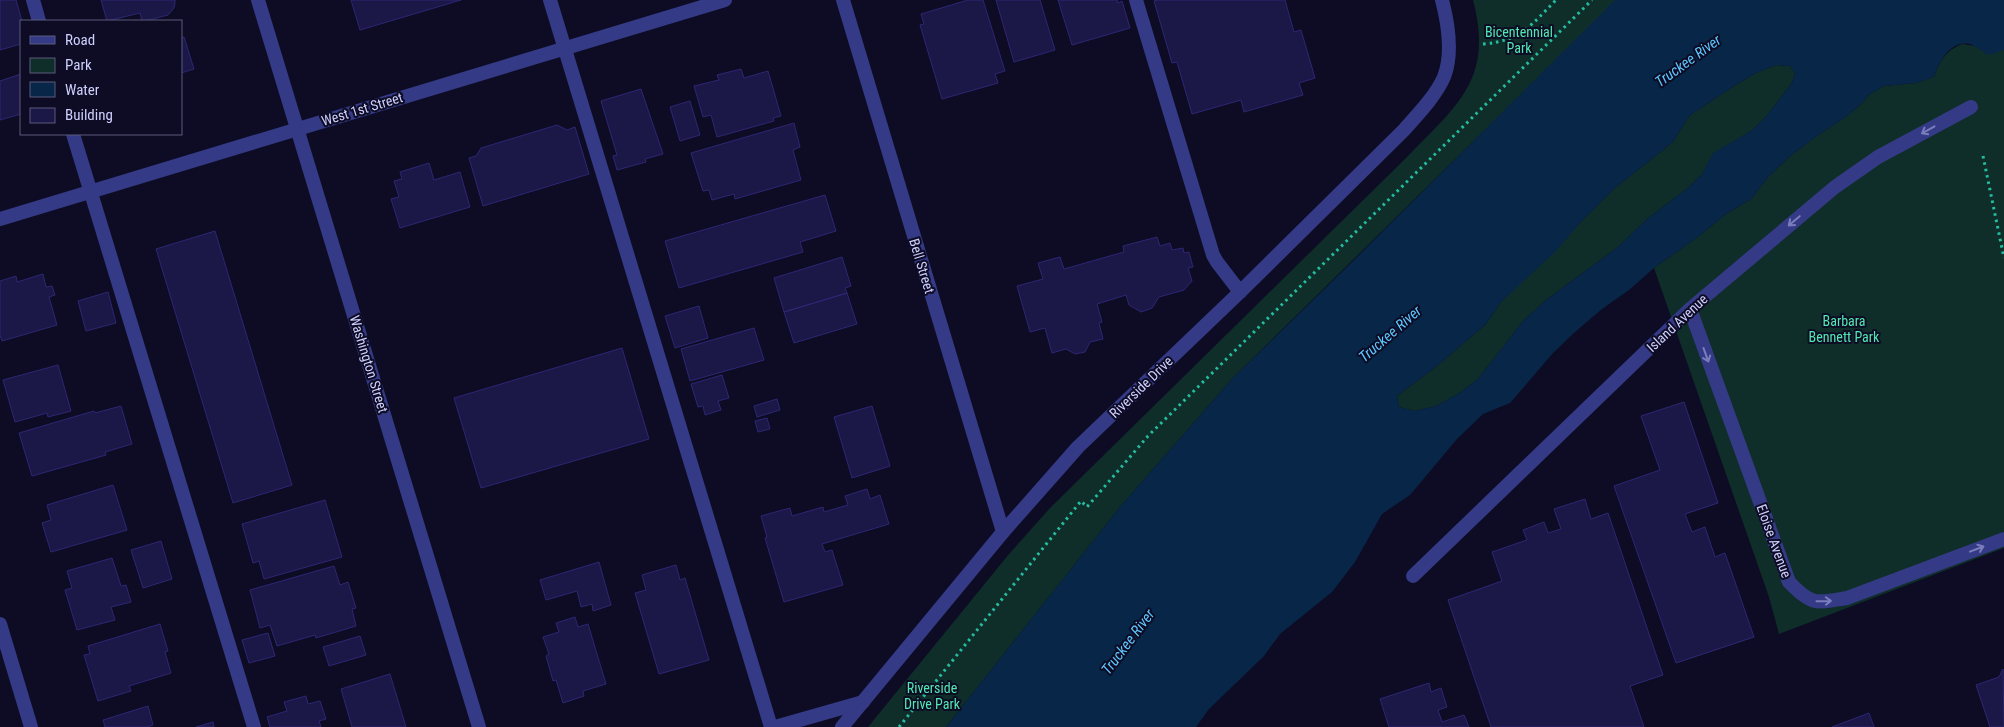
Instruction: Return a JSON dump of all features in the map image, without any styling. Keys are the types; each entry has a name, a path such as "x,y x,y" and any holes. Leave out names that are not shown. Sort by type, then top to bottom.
{"street":[{"path":"33,0 40,20"},
{"name":"Washington Street","path":"258,0 479,727"},
{"path":"550,0 773,727 863,702"},
{"name":"West 1st Street","path":"0,219 725,0"},
{"name":"Bell Street","path":"842,0 1003,532"},
{"path":"1136,0 1214,255 1217,262 1240,292"},
{"name":"Riverside Drive","path":"842,727 1003,532 1078,447 1240,292 1411,123 1435,93 1444,76 1448,58 1447,20 1442,0"},
{"name":"Island Avenue","path":"1412,576 1690,309 1835,187 1878,157 1971,107"},
{"path":"73,135 254,727"},
{"name":"Eloise Avenue","path":"1690,309 1788,582 1805,599 1823,602 1847,598 2004,539"},
{"path":"0,624 31,727"}],"path":[{"path":"1483,44 1507,40 1518,35 1556,0"},
{"path":"899,727 1081,501 1087,507 1148,436 1592,0"},
{"path":"1983,156 2004,258"}],"green space":[{"name":"Riverside Drive Park","path":"1473,0 1617,0 1232,379 1120,507 946,727 868,727 1009,554 1050,508 1406,158 1455,106 1466,89 1474,71 1479,51 1478,28"},
{"name":"Barbara Bennett Park","path":"1962,44 2004,50 2004,548 1779,634 1769,597 1654,268 1726,214 1751,199 1768,177 1789,157 1847,116 1870,94 1884,86 1916,83 1934,77 1944,57 1951,50"},
{"path":"1776,65 1790,66 1795,73 1792,83 1765,118 1751,131 1714,153 1702,174 1689,187 1646,220 1618,247 1546,300 1523,321 1478,379 1458,394 1436,406 1415,411 1399,407 1397,396 1437,366 1486,324 1501,302 1615,188 1673,142 1689,116 1737,84 1756,73"}],"water":[{"name":"Truckee River","path":"1615,0 2004,0 2004,50 1988,55 1970,44 1957,45 1946,53 1934,77 1916,83 1884,86 1870,94 1847,116 1789,157 1768,177 1751,199 1726,214 1654,268 1575,332 1553,353 1510,403 1483,414 1457,439 1410,495 1382,514 1355,562 1332,592 1280,634 1264,656 1209,709 1196,727 946,727 1120,507 1232,379","holes":["1776,65 1790,66 1795,73 1792,83 1765,118 1751,131 1713,153 1702,174 1689,187 1646,220 1618,247 1546,300 1523,321 1478,379 1458,394 1436,406 1415,411 1399,407 1397,396 1437,366 1486,324 1501,302 1556,251 1579,224 1615,188 1673,142 1689,116 1756,73"]}],"building":[{"path":"0,0 16,0 22,20 20,20 20,44 0,50"},
{"path":"101,0 175,0 174,8 168,15 142,20 140,13 107,20"},
{"path":"351,0 461,0 360,30"},
{"path":"968,0 983,0 1005,71 995,74 998,83 942,99 920,25 924,24 921,14"},
{"path":"996,0 1040,0 1055,50 1014,62"},
{"path":"1058,0 1117,0 1118,3 1122,1 1130,28 1072,45"},
{"path":"1285,0 1294,32 1301,30 1315,78 1299,83 1303,95 1244,112 1241,100 1192,114 1177,62 1172,63 1154,1"},
{"path":"184,37 194,69 182,73 182,38"},
{"path":"741,69 744,78 768,71 781,116 773,118 774,121 717,137 711,115 703,117 694,86 719,80 717,75"},
{"path":"20,74 20,114 0,120 0,81"},
{"path":"641,89 663,154 645,159 646,162 617,170 613,156 617,155 601,101"},
{"path":"690,101 700,135 680,141 670,107"},
{"path":"794,123 800,147 793,150 801,180 735,199 734,194 712,200 709,190 703,191 691,153"},
{"path":"557,125 567,130 575,127 589,174 483,206 469,158 476,156 481,148"},
{"path":"429,163 434,180 460,172 470,207 400,228 391,199 399,197 394,181 402,179 400,172"},
{"path":"825,195 836,231 800,242 803,252 679,288 665,241"},
{"path":"215,231 292,485 233,503 156,249"},
{"path":"1157,237 1160,246 1170,243 1172,250 1183,248 1184,253 1189,252 1193,267 1188,268 1192,281 1184,290 1159,297 1152,308 1141,312 1129,305 1126,295 1097,304 1102,322 1099,323 1103,339 1090,342 1085,352 1075,354 1066,349 1052,353 1045,328 1030,332 1017,286 1043,279 1038,263 1060,257 1064,269 1124,252 1123,246"},
{"path":"842,257 851,286 845,288 847,293 784,312 774,278"},
{"path":"43,274 46,287 52,286 55,295 49,297 57,325 2,341 0,335 0,281 16,276 17,282"},
{"path":"108,292 116,323 86,331 78,301"},
{"path":"847,293 857,324 794,343 784,312"},
{"path":"699,306 708,338 675,348 665,316"},
{"path":"754,328 764,360 690,381 681,349"},
{"path":"622,348 649,439 481,488 454,398"},
{"path":"58,365 71,411 48,417 47,413 15,422 3,380"},
{"path":"722,375 729,398 718,401 721,410 705,415 703,406 698,407 691,384"},
{"path":"777,399 780,410 757,417 754,406"},
{"path":"1684,402 1718,503 1685,514 1692,532 1705,527 1715,557 1725,553 1754,637 1676,663 1614,486 1660,470 1641,416"},
{"path":"121,406 132,444 105,452 106,455 32,476 19,433 94,411 95,413"},
{"path":"872,406 890,466 852,478 834,417"},
{"path":"767,418 770,429 758,432 755,421"},
{"path":"113,485 127,530 51,552 42,523 51,520 47,505"},
{"path":"867,489 870,499 880,495 889,524 822,544 825,552 832,550 843,585 784,602 765,538 767,537 761,516 790,508 792,516 823,507 824,512 848,505 845,496"},
{"path":"1585,499 1591,519 1608,513 1663,675 1630,686 1644,727 1491,727 1448,600 1502,581 1492,552 1527,540 1523,530 1544,522 1548,533 1561,529 1554,509"},
{"path":"325,500 342,557 264,579 259,561 253,563 242,524"},
{"path":"161,541 172,579 143,588 131,550"},
{"path":"112,558 121,586 126,585 131,602 111,607 115,620 77,630 65,590 72,588 67,571"},
{"path":"599,562 611,605 593,611 592,604 581,607 577,591 546,600 540,580"},
{"path":"676,565 680,580 685,578 709,660 659,674 635,593 646,590 642,575"},
{"path":"334,566 340,585 348,582 356,608 352,609 356,626 316,638 315,635 277,646 270,625 260,628 250,590"},
{"path":"575,617 578,627 588,624 606,684 583,691 584,696 563,703 556,680 553,681 546,656 549,654 543,637 559,632 556,623"},
{"path":"160,624 168,651 165,652 171,673 129,686 131,691 98,701 84,655 90,654 88,646"},
{"path":"268,633 275,656 249,663 242,640"},
{"path":"360,636 366,655 329,666 323,647"},
{"path":"2003,669 2004,727 1990,727 1976,685 1999,677"},
{"path":"390,674 406,727 352,727 341,689"},
{"path":"1429,683 1431,692 1441,688 1447,707 1438,710 1442,722 1464,715 1469,727 1389,727 1380,699"},
{"path":"306,696 308,704 320,701 326,719 319,721 321,727 270,727 267,717 287,711 284,702"},
{"path":"148,706 153,725 147,727 105,727 103,720"},
{"path":"1869,713 1874,727 1832,727"},
{"path":"213,722 214,727 196,727"}],"park label":[{"name":"Bicentennial Park","path":"1519,40"}]}
